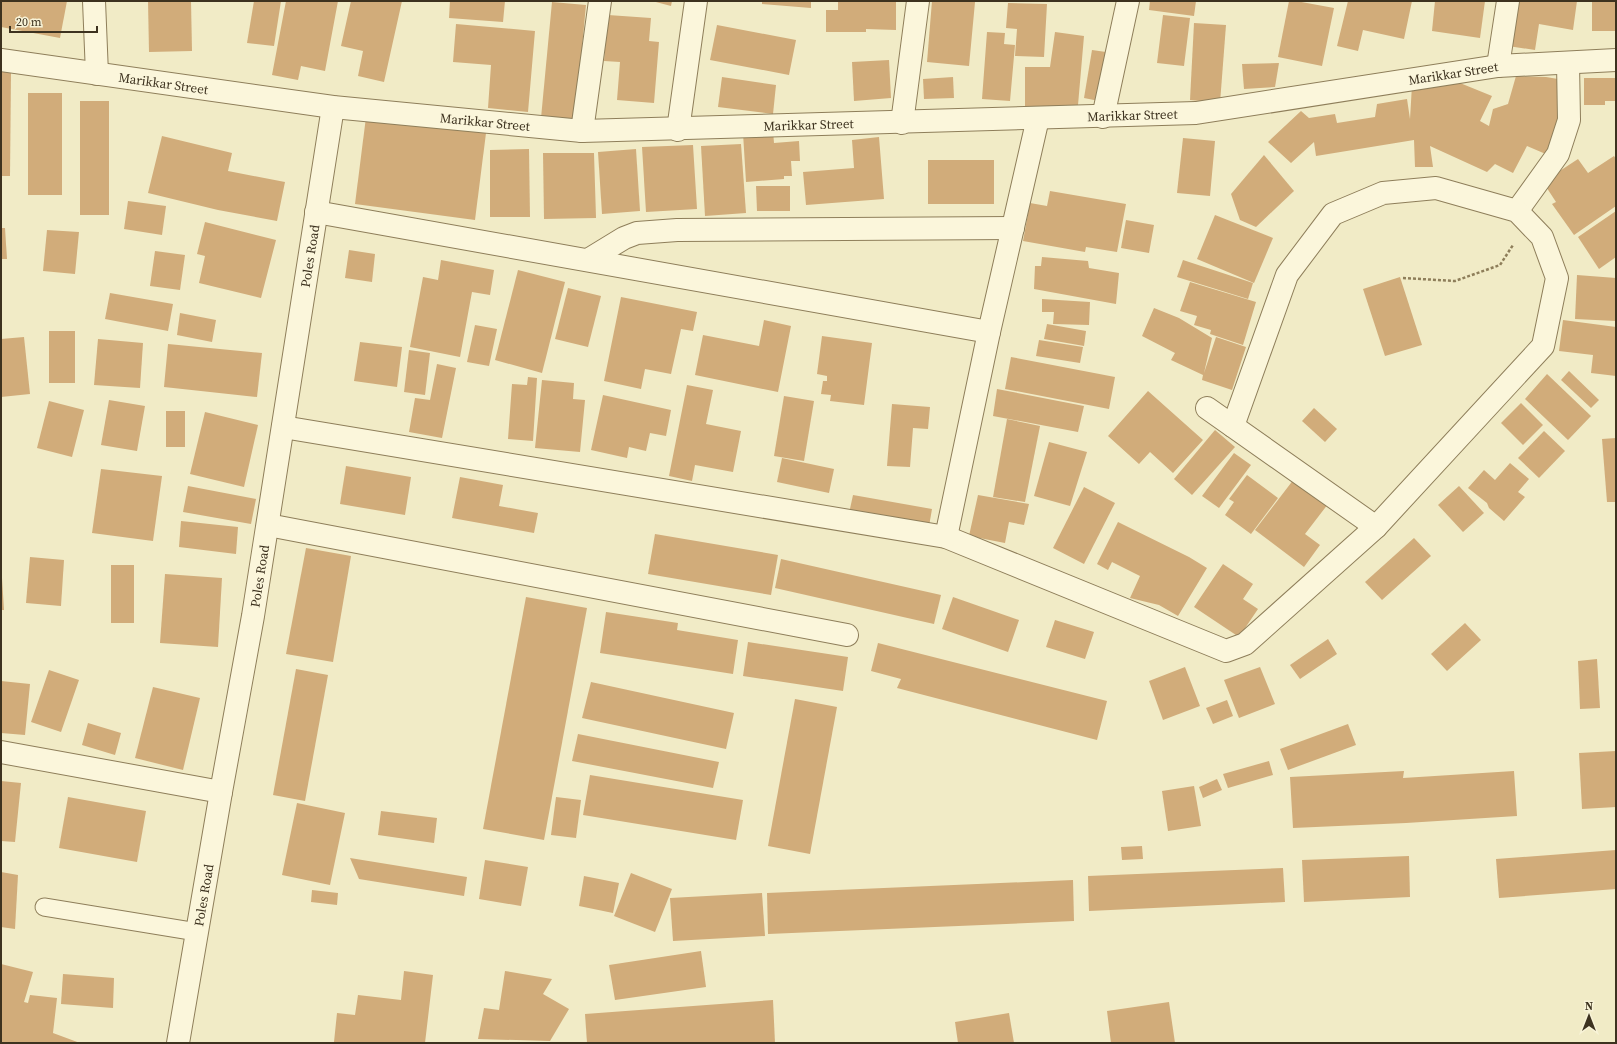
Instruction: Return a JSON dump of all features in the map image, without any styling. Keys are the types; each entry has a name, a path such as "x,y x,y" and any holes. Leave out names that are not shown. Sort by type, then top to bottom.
{"street":[{"path":"94,1 97,74"},
{"path":"582,132 600,1"},
{"path":"678,130 696,1"},
{"path":"902,123 918,1"},
{"path":"1103,116 1128,1"},
{"path":"1498,66 1508,1"},
{"name":"Marikkar Street","path":"1,60 333,107 582,132 1196,113 1498,66 1616,60"},
{"path":"1523,217 1558,154 1569,120 1568,63"},
{"name":"Poles Road","path":"178,1043 253,616 333,107"},
{"path":"946,537 989,332 1038,118"},
{"path":"282,427 946,537 1226,651 1245,644 1376,527 1543,346 1557,278 1542,237 1523,217 1436,188 1383,193 1333,214 1287,275 1233,426"},
{"path":"316,212 989,332"},
{"path":"588,260 624,238 637,233 677,230 1013,228"},
{"path":"1207,408 1376,527"},
{"path":"268,525 847,635"},
{"path":"1,752 221,792"}],"lane":[{"path":"44,907 197,932"}],"path":[{"path":"1403,278 1455,281 1500,265 1523,217"}],"building":[{"path":"1,1 67,1 60,38 1,27"},
{"path":"148,1 191,1 192,51 149,52"},
{"path":"254,1 281,1 274,46 247,43"},
{"path":"286,1 338,1 325,71 301,66 298,80 272,75"},
{"path":"351,1 402,1 384,82 358,76 363,51 341,46"},
{"path":"450,1 505,1 503,22 449,18"},
{"path":"652,1 672,1 671,6"},
{"path":"762,1 811,1 811,8 762,4"},
{"path":"838,1 896,1 896,30 866,29 866,32 826,32 826,10 838,10"},
{"path":"932,1 975,2 969,66 927,62"},
{"path":"1150,1 1196,1 1194,16 1149,10"},
{"path":"1289,1 1334,8 1322,66 1278,57"},
{"path":"1348,1 1412,1 1404,39 1363,30 1358,51 1337,46"},
{"path":"1435,1 1485,1 1480,38 1432,31"},
{"path":"1515,1 1577,1 1573,30 1539,24 1535,50 1508,46"},
{"path":"1592,1 1616,1 1616,31 1592,31"},
{"path":"552,2 586,5 575,122 541,118"},
{"path":"1008,3 1047,4 1044,57 1015,56 1017,29 1006,28"},
{"path":"608,15 651,18 649,41 659,42 654,103 617,100 620,62 604,61"},
{"path":"1163,15 1190,18 1184,66 1157,63"},
{"path":"1194,23 1226,25 1220,103 1190,100"},
{"path":"456,24 535,31 528,112 488,108 491,65 453,62"},
{"path":"717,25 796,40 789,75 710,60"},
{"path":"987,32 1005,33 1004,44 1015,45 1010,101 982,99"},
{"path":"1055,32 1084,36 1078,105 1025,108 1025,67 1050,67"},
{"path":"1092,50 1113,53 1104,102 1084,98"},
{"path":"889,60 891,98 854,101 852,62"},
{"path":"1279,63 1275,87 1244,89 1242,64"},
{"path":"1,72 11,72 10,176 1,176"},
{"path":"1516,76 1546,77 1564,80 1566,103 1548,155 1527,146 1513,173 1495,164 1487,172 1430,146 1433,167 1415,167 1414,140 1316,156 1314,142 1291,163 1268,142 1301,111 1309,118 1335,114 1337,123 1375,117 1377,104 1407,99 1410,119 1412,85 1460,83 1492,96 1480,121 1489,126 1493,109 1508,104"},
{"path":"722,77 776,85 773,114 718,107"},
{"path":"953,77 954,98 924,99 923,79"},
{"path":"1584,78 1616,78 1616,101 1605,101 1605,105 1584,105"},
{"path":"28,93 62,93 62,195 28,195"},
{"path":"80,101 109,101 109,215 80,215"},
{"path":"366,117 486,133 475,220 355,204"},
{"path":"773,131 774,143 799,141 800,161 791,161 792,176 784,176 784,179 746,182 743,133"},
{"path":"162,136 232,153 228,171 285,182 277,221 218,210 148,193"},
{"path":"879,137 884,199 806,205 803,172 854,168 852,140"},
{"path":"1183,138 1215,141 1210,196 1177,193"},
{"path":"741,144 746,213 705,216 701,146"},
{"path":"693,145 697,209 646,212 642,147"},
{"path":"529,149 530,217 490,217 490,150"},
{"path":"636,149 640,211 602,214 598,152"},
{"path":"543,153 594,153 596,218 544,219"},
{"path":"1264,155 1294,191 1256,227 1240,220 1231,194"},
{"path":"1614,156 1616,159 1616,206 1574,235 1552,204 1556,202 1543,182 1578,159 1588,173"},
{"path":"928,160 994,160 994,204 928,204"},
{"path":"756,186 790,186 790,211 757,211"},
{"path":"1050,191 1126,204 1117,252 1086,247 1085,252 1023,241 1030,203 1047,206"},
{"path":"128,201 166,206 162,235 124,229"},
{"path":"1616,211 1616,257 1599,269 1578,237"},
{"path":"1215,215 1273,238 1254,283 1197,259"},
{"path":"1126,220 1154,225 1149,253 1121,248"},
{"path":"205,222 276,240 261,298 199,283 205,256 197,254"},
{"path":"1,228 5,228 7,259 1,259"},
{"path":"47,230 79,232 75,274 43,271"},
{"path":"349,250 375,254 372,282 345,278"},
{"path":"155,251 185,255 180,290 150,286"},
{"path":"1042,257 1088,261 1089,268 1119,273 1116,304 1034,289 1035,266 1041,266"},
{"path":"441,260 494,270 490,295 472,292 460,357 410,347 423,277 438,280"},
{"path":"1183,260 1253,283 1248,299 1177,277"},
{"path":"518,270 565,282 542,373 495,360"},
{"path":"1577,275 1616,278 1616,321 1575,319"},
{"path":"1400,277 1422,345 1385,356 1363,289"},
{"path":"1190,282 1256,302 1243,345 1210,334 1211,330 1194,325 1197,316 1180,311"},
{"path":"568,288 601,296 588,347 555,339"},
{"path":"110,293 173,304 168,331 105,319"},
{"path":"621,297 697,312 693,331 681,329 671,374 645,369 641,389 604,381"},
{"path":"1042,299 1090,302 1089,325 1053,324 1054,312 1042,312"},
{"path":"1154,308 1179,318 1212,338 1204,373 1216,337 1246,347 1232,390 1202,380 1203,375 1171,360 1175,353 1142,336"},
{"path":"180,313 216,320 212,342 177,335"},
{"path":"764,320 791,326 778,392 695,375 703,335 759,346"},
{"path":"1563,320 1616,327 1616,376 1591,373 1593,355 1559,351"},
{"path":"1047,324 1086,331 1084,346 1044,339"},
{"path":"475,325 497,329 489,366 467,362"},
{"path":"49,331 75,331 75,383 49,383"},
{"path":"822,336 872,343 864,405 830,401 831,395 821,394 823,381 827,381 827,376 817,374"},
{"path":"24,337 30,394 1,397 1,339"},
{"path":"98,339 143,343 140,388 94,385"},
{"path":"1039,340 1083,347 1080,363 1036,356"},
{"path":"360,342 402,347 397,387 354,381"},
{"path":"168,344 262,353 257,397 164,387"},
{"path":"409,350 430,353 425,395 404,392"},
{"path":"1011,357 1115,377 1109,409 1005,389"},
{"path":"437,364 456,368 442,438 409,432 415,398 430,400"},
{"path":"1569,371 1599,400 1591,408 1561,380"},
{"path":"1547,374 1591,416 1568,440 1525,399"},
{"path":"528,377 537,378 533,441 508,439 512,384 527,385"},
{"path":"542,380 574,383 573,399 585,400 580,452 535,448"},
{"path":"687,385 713,390 706,424 741,431 733,472 695,465 692,481 669,476"},
{"path":"997,389 1084,406 1078,432 993,416"},
{"path":"1148,391 1203,440 1173,473 1150,452 1139,464 1108,436"},
{"path":"603,395 671,410 666,436 650,433 646,451 629,447 627,458 591,450"},
{"path":"784,396 814,401 804,461 774,456"},
{"path":"109,400 145,406 137,451 101,445"},
{"path":"49,401 84,410 72,457 37,448"},
{"path":"1521,403 1543,425 1523,445 1501,423"},
{"path":"892,404 930,407 928,429 913,428 910,467 887,466"},
{"path":"1314,408 1337,429 1325,442 1302,421"},
{"path":"166,411 185,411 185,447 166,447"},
{"path":"205,412 258,425 244,487 190,474"},
{"path":"1007,419 1040,426 1025,502 993,497"},
{"path":"1215,430 1235,447 1192,495 1174,479"},
{"path":"1544,431 1565,451 1539,478 1518,458"},
{"path":"1616,438 1616,502 1607,502 1602,439"},
{"path":"1049,442 1087,452 1070,506 1034,496"},
{"path":"1234,453 1251,465 1219,508 1202,496"},
{"path":"782,458 834,469 829,493 777,482"},
{"path":"1510,463 1529,479 1518,492 1525,497 1504,521 1489,508 1487,503 1468,488 1484,470 1495,480"},
{"path":"346,466 411,477 405,515 340,504"},
{"path":"101,469 162,476 153,541 92,533"},
{"path":"1247,475 1278,498 1251,534 1225,515 1234,502 1229,499"},
{"path":"460,477 503,485 499,506 538,513 534,533 452,518"},
{"path":"1294,479 1328,504 1305,534 1320,545 1304,567 1255,530"},
{"path":"188,486 256,499 251,524 183,512"},
{"path":"1459,486 1484,513 1463,532 1438,505"},
{"path":"1084,487 1115,503 1084,564 1053,548"},
{"path":"853,495 932,509 928,532 848,518"},
{"path":"978,495 1029,504 1024,525 1009,522 1005,543 969,536"},
{"path":"181,521 238,527 236,554 179,547"},
{"path":"1118,522 1189,557 1207,568 1178,616 1159,605 1130,598 1140,576 1112,562 1108,570 1097,564"},
{"path":"655,534 778,555 771,595 648,574"},
{"path":"1414,538 1431,556 1382,600 1365,582"},
{"path":"306,548 351,556 333,662 286,654"},
{"path":"30,557 64,560 61,606 26,603"},
{"path":"781,559 941,595 934,624 775,588"},
{"path":"1223,564 1253,584 1243,599 1258,609 1239,637 1194,607"},
{"path":"111,565 134,565 134,623 111,623"},
{"path":"165,574 222,578 218,647 160,643"},
{"path":"2,578 4,610 1,610"},
{"path":"526,597 587,608 544,840 483,829"},
{"path":"953,597 1019,620 1008,652 942,629"},
{"path":"606,612 678,623 677,630 738,640 733,674 600,653"},
{"path":"1055,620 1094,632 1085,659 1046,647"},
{"path":"1465,623 1481,640 1447,671 1431,654"},
{"path":"1328,639 1337,654 1300,679 1290,665"},
{"path":"748,642 848,657 843,691 743,676"},
{"path":"878,643 1107,701 1097,740 897,688 901,679 871,671"},
{"path":"1597,659 1600,708 1580,709 1578,661"},
{"path":"1185,667 1200,706 1163,720 1149,681"},
{"path":"1260,667 1275,704 1239,718 1224,680"},
{"path":"296,669 328,675 305,801 273,795"},
{"path":"49,670 79,680 61,732 31,722"},
{"path":"1,681 30,684 25,735 1,733"},
{"path":"591,682 734,713 726,749 582,718"},
{"path":"153,687 200,698 183,770 135,758"},
{"path":"795,699 837,707 810,854 768,846"},
{"path":"1227,700 1233,716 1213,724 1206,708"},
{"path":"88,723 121,733 115,755 82,745"},
{"path":"1348,724 1356,745 1288,770 1280,749"},
{"path":"578,734 719,762 713,788 572,761"},
{"path":"1616,751 1616,807 1582,809 1579,753"},
{"path":"1269,761 1273,775 1228,788 1223,774"},
{"path":"1404,771 1403,778 1514,771 1517,816 1293,828 1290,777"},
{"path":"590,775 743,800 736,840 583,815"},
{"path":"1217,779 1222,790 1203,798 1199,787"},
{"path":"1,781 21,783 15,842 1,841"},
{"path":"1194,786 1201,826 1168,831 1162,791"},
{"path":"68,797 146,811 137,862 59,848"},
{"path":"556,797 581,800 576,838 551,835"},
{"path":"297,803 345,813 330,885 282,875"},
{"path":"381,811 437,818 434,843 378,835"},
{"path":"1142,846 1143,859 1122,860 1121,847"},
{"path":"1616,850 1616,889 1499,898 1496,859"},
{"path":"1409,856 1410,897 1304,902 1302,860"},
{"path":"350,858 467,877 464,896 359,879"},
{"path":"485,860 528,867 521,906 479,899"},
{"path":"1283,868 1285,902 1089,911 1088,876"},
{"path":"1,872 18,875 15,929 1,927"},
{"path":"631,873 672,889 655,932 614,916"},
{"path":"584,876 619,883 613,913 579,906"},
{"path":"1073,880 1074,921 768,934 767,893"},
{"path":"312,890 338,893 337,905 311,902"},
{"path":"762,893 765,936 673,941 670,898"},
{"path":"701,951 706,987 615,1000 609,965"},
{"path":"1,964 33,972 24,1002 28,1003 30,995 57,998 53,1033 80,1043 1,1043"},
{"path":"404,971 433,975 425,1043 334,1042 337,1013 355,1015 358,995 401,1000"},
{"path":"505,971 552,979 543,994 569,1009 550,1041 478,1039 484,1008 499,1010"},
{"path":"63,974 114,978 113,1008 61,1004"},
{"path":"773,1000 775,1043 587,1043 585,1014"},
{"path":"1169,1002 1175,1043 1111,1043 1107,1011"},
{"path":"1009,1013 1014,1043 958,1043 955,1022"}]}
